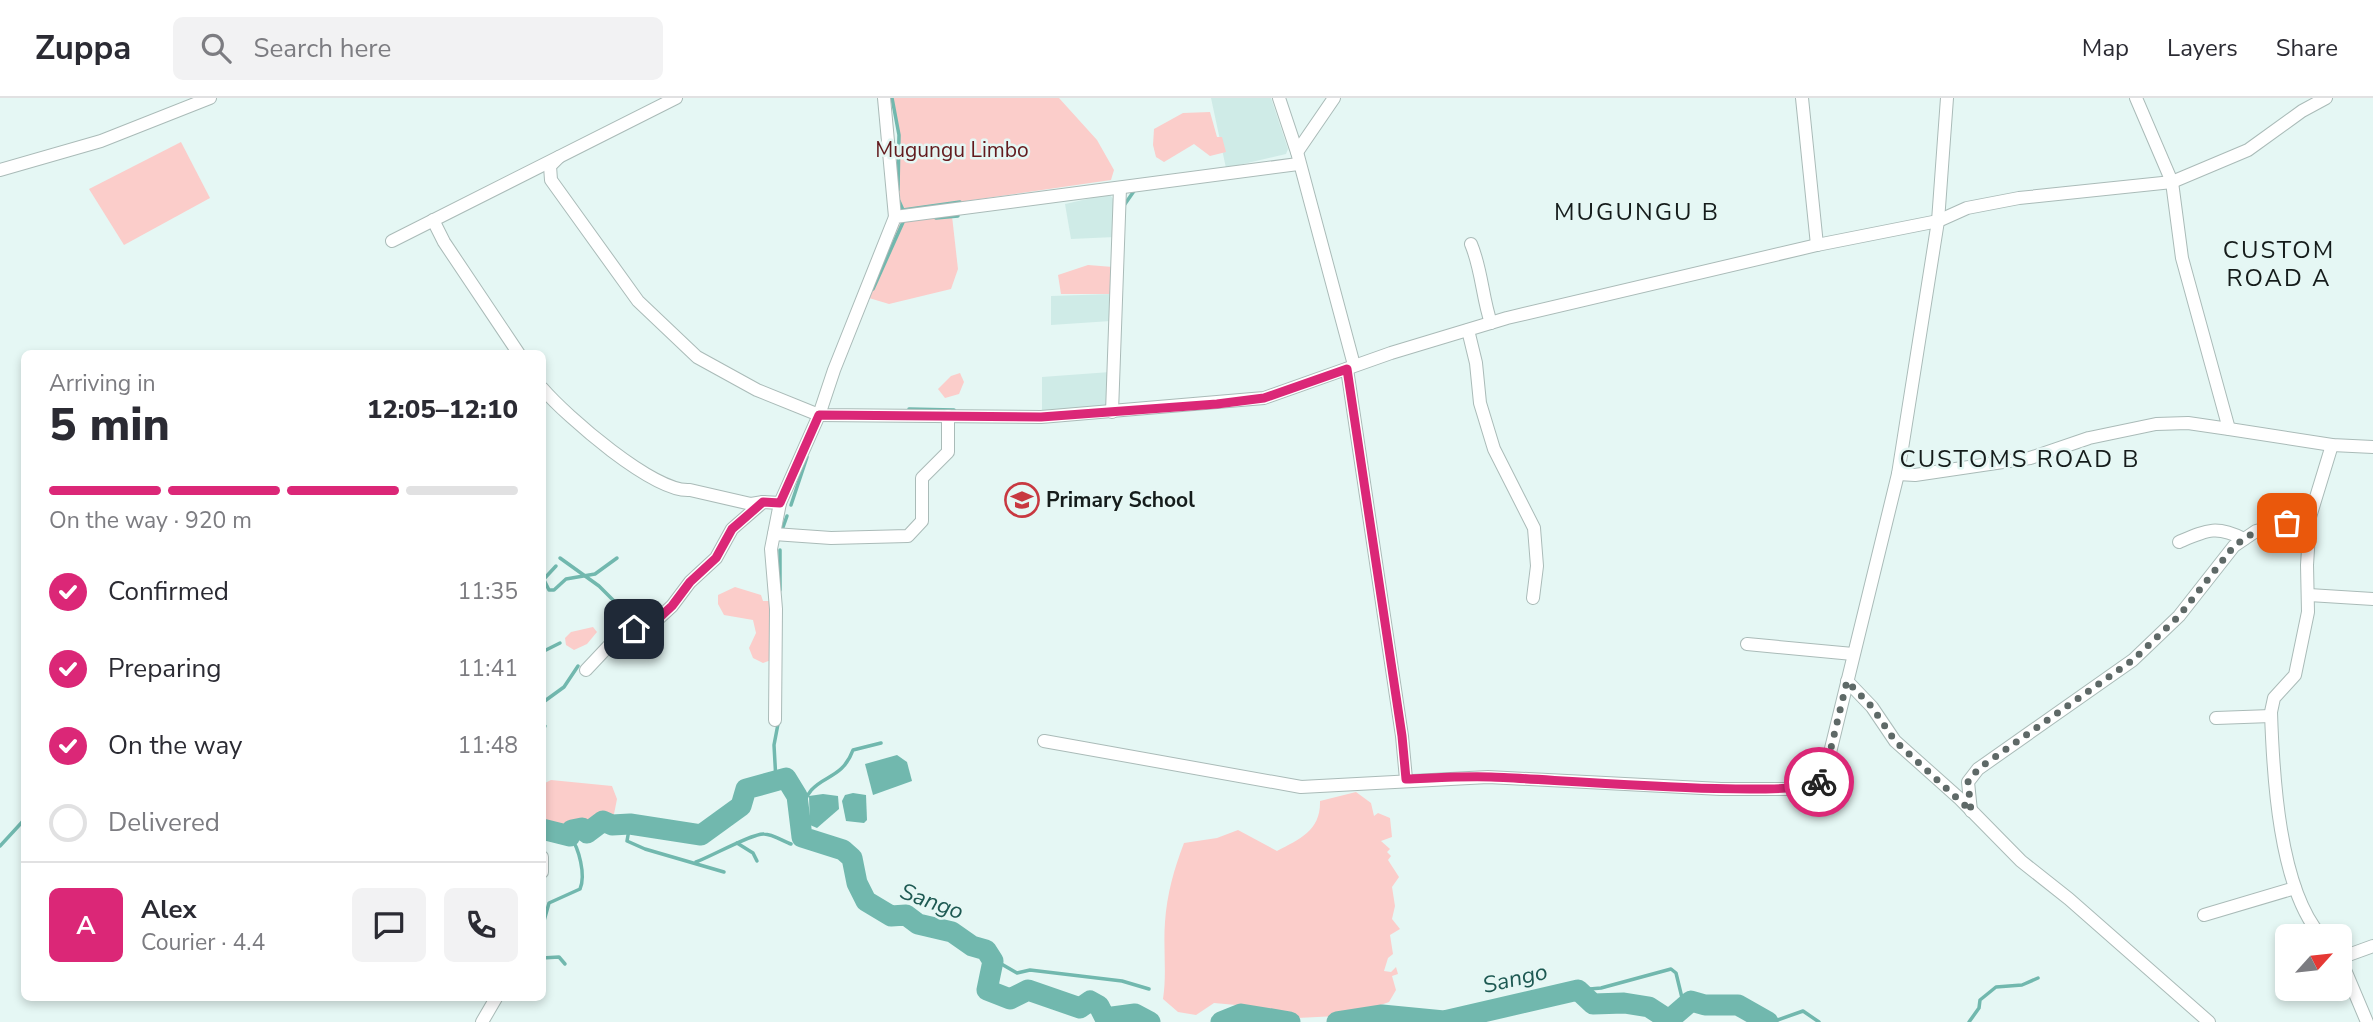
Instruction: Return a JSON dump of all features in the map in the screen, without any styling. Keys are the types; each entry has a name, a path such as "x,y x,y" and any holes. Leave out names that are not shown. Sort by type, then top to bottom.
{"street":[{"path":"0,170 101,141 210,98"},
{"path":"392,240 676,98"},
{"path":"775,720 776,609 771,549 780,503 819,415 834,370 895,217 884,98"},
{"path":"1279,98 1350,367 1401,723 1406,779"},
{"path":"895,217 1120,188 1297,158 1334,98"},
{"path":"1802,98 1817,245"},
{"path":"1044,741 1301,786 1488,777 1721,789 1804,789 1822,779 1898,474 1938,221 1947,98"},
{"path":"2136,98 2172,182 2182,258 2229,429"},
{"path":"559,157 550,166 551,180 638,301 697,357 757,390 819,415 1041,417 1264,398 1350,367 1491,323 1817,245 1938,221 1967,208 2019,198 2172,182 2248,150 2302,111 2326,98"},
{"path":"525,173 551,180"},
{"path":"1112,412 1120,188"},
{"path":"433,220 444,242 516,350"},
{"path":"1471,244 1480,268 1481,294 1491,323"},
{"path":"1468,330 1476,363 1480,403 1494,449 1534,528 1537,566 1533,598"},
{"path":"546,392 574,418 650,478 679,491 690,490 751,504 780,503"},
{"path":"774,534 866,538 908,536 922,521 922,478 948,452 948,416"},
{"path":"1898,474 1915,475 2030,458 2089,438 2155,424 2188,423 2332,446 2373,447"},
{"path":"2311,924 2295,888 2277,806 2271,716 2274,698 2295,675 2309,595 2307,565 2311,517 2332,446"},
{"path":"586,670 618,636 659,618 672,606 690,582 716,558 732,529 763,502"},
{"path":"1971,811 1968,782 1978,769 2133,660 2179,616 2234,546 2264,528 2311,517"},
{"path":"2179,542 2207,530 2225,529 2244,539"},
{"path":"2309,595 2373,599"},
{"path":"1747,644 1853,654"},
{"path":"1847,681 1872,707 1895,741 2021,861 2069,899 2209,1022"},
{"path":"2216,718 2271,716"},
{"path":"2204,915 2295,888"},
{"path":"2352,954 2373,946"},
{"path":"2352,986 2367,1022"},
{"path":"482,1022 494,1001"}],"shaded area":[{"path":"1211,98 1271,98 1288,149 1286,154 1226,168"},
{"path":"1111,196 1115,202 1115,237 1071,239 1065,204"},
{"path":"1112,294 1111,321 1051,325 1051,296"},
{"path":"1110,372 1109,407 1042,411 1042,377"},
{"path":"897,755 907,762 912,781 873,795 865,764"},
{"path":"845,795 866,795 867,820 864,823 846,821 842,801"},
{"path":"809,796 838,796 839,809 817,828 810,825"}],"green space":[{"name":"Mugungu Limbo","path":"893,98 1059,98 1097,140 1114,170 1111,180 903,210 899,204 900,135"},
{"path":"1210,112 1217,137 1222,137 1226,152 1210,156 1194,144 1164,162 1156,157 1153,145 1154,129 1183,113"},
{"path":"181,142 210,198 124,245 89,189"},
{"path":"952,216 958,269 951,289 889,304 869,298 899,225 905,220"},
{"path":"1088,265 1113,267 1112,294 1061,294 1058,275"},
{"path":"960,373 964,382 959,394 945,398 938,389 951,376"},
{"path":"735,587 761,595 763,601 771,601 771,660 763,663 753,658 749,648 756,633 753,620 724,615 718,604 718,595"},
{"path":"593,627 597,632 587,644 574,650 566,645 565,638 571,632"},
{"path":"551,780 612,786 617,799 614,814 605,815 590,825 546,825 546,782"},
{"path":"1356,792 1371,803 1374,816 1378,813 1390,818 1392,837 1381,841 1390,849 1387,852 1391,856 1388,860 1399,877 1392,887 1395,906 1392,919 1400,929 1390,935 1393,954 1388,958 1384,971 1391,972 1396,967 1398,974 1392,976 1396,990 1389,1002 1375,1007 1378,1014 1297,1018 1247,1006 1214,1003 1196,1015 1178,1012 1163,999 1166,912 1184,843 1217,838 1238,830 1277,851 1308,832 1317,819 1320,801"}],"waterway":[{"path":"892,98 899,135 898,190"},
{"path":"1125,204 1134,191"},
{"path":"899,201 903,210 960,202"},
{"path":"936,218 958,216"},
{"path":"873,289 904,220"},
{"path":"909,409 954,410"},
{"path":"791,505 807,457"},
{"path":"782,530 787,516"},
{"path":"780,550 780,590"},
{"path":"560,558 599,586 621,608"},
{"path":"546,584 549,590 554,590 566,579 595,574 617,558"},
{"path":"546,577 556,566"},
{"path":"546,650 560,643"},
{"path":"546,700 564,687 578,666"},
{"path":"776,781 774,745 778,724"},
{"path":"800,817 810,792 840,770 853,750 881,743"},
{"name":"Sango","path":"546,830 570,836 572,830 582,828 587,833 603,821 612,825 630,824 701,835 741,806 746,789 786,778 797,796 802,837 843,850 852,858 857,883 866,901 891,916 906,915 918,924 952,932 972,946 986,950 993,961 987,990 1010,999 1028,990 1080,1008 1090,1001 1099,1006 1105,1018 1135,1014 1150,1022"},
{"name":"Sango","path":"0,846 21,823"},
{"path":"630,824 627,841 645,849 724,872"},
{"path":"696,862 764,834 791,844"},
{"path":"546,914 549,903 580,889 582,883 581,862 570,836"},
{"path":"737,843 753,853 757,861"},
{"path":"546,958 559,957 565,964"},
{"path":"991,958 1017,973 1030,970 1122,981 1149,989"},
{"path":"1578,990 1601,988 1671,969 1676,973 1684,1006"},
{"path":"1969,1022 1979,1008 1980,1000 1996,987 2022,985 2038,978"},
{"name":"Sango","path":"1337,1022 1382,1015 1444,1021 1578,990 1593,1004 1624,1003 1649,1007 1669,1020 1691,1001 1705,1005 1738,1005 1768,1022"},
{"path":"1772,1022 1803,1011 1819,1022"},
{"name":"Sango","path":"1221,1022 1241,1014 1290,1022"}],"way so far":[{"path":"1819,782 1826,769 1847,681 1872,707 1895,741 1971,811 1968,782 1978,769 2133,660 2179,616 2234,546 2256,531 2287,523"}],"place":[{"name":"Primary School","path":"1022,500"}],"district":[{"name":"MUGUNGU B","path":"1637,212"},
{"name":"CUSTOM ROAD A","path":"2279,264"},
{"name":"CUSTOMS ROAD B","path":"2020,459"}],"route":[{"path":"634,629 659,618 672,606 690,582 716,558 732,529 763,502 780,503 819,415 1041,417 1217,404 1264,398 1347,369 1402,736 1406,779 1488,777 1721,789 1804,789 1819,782"}]}
